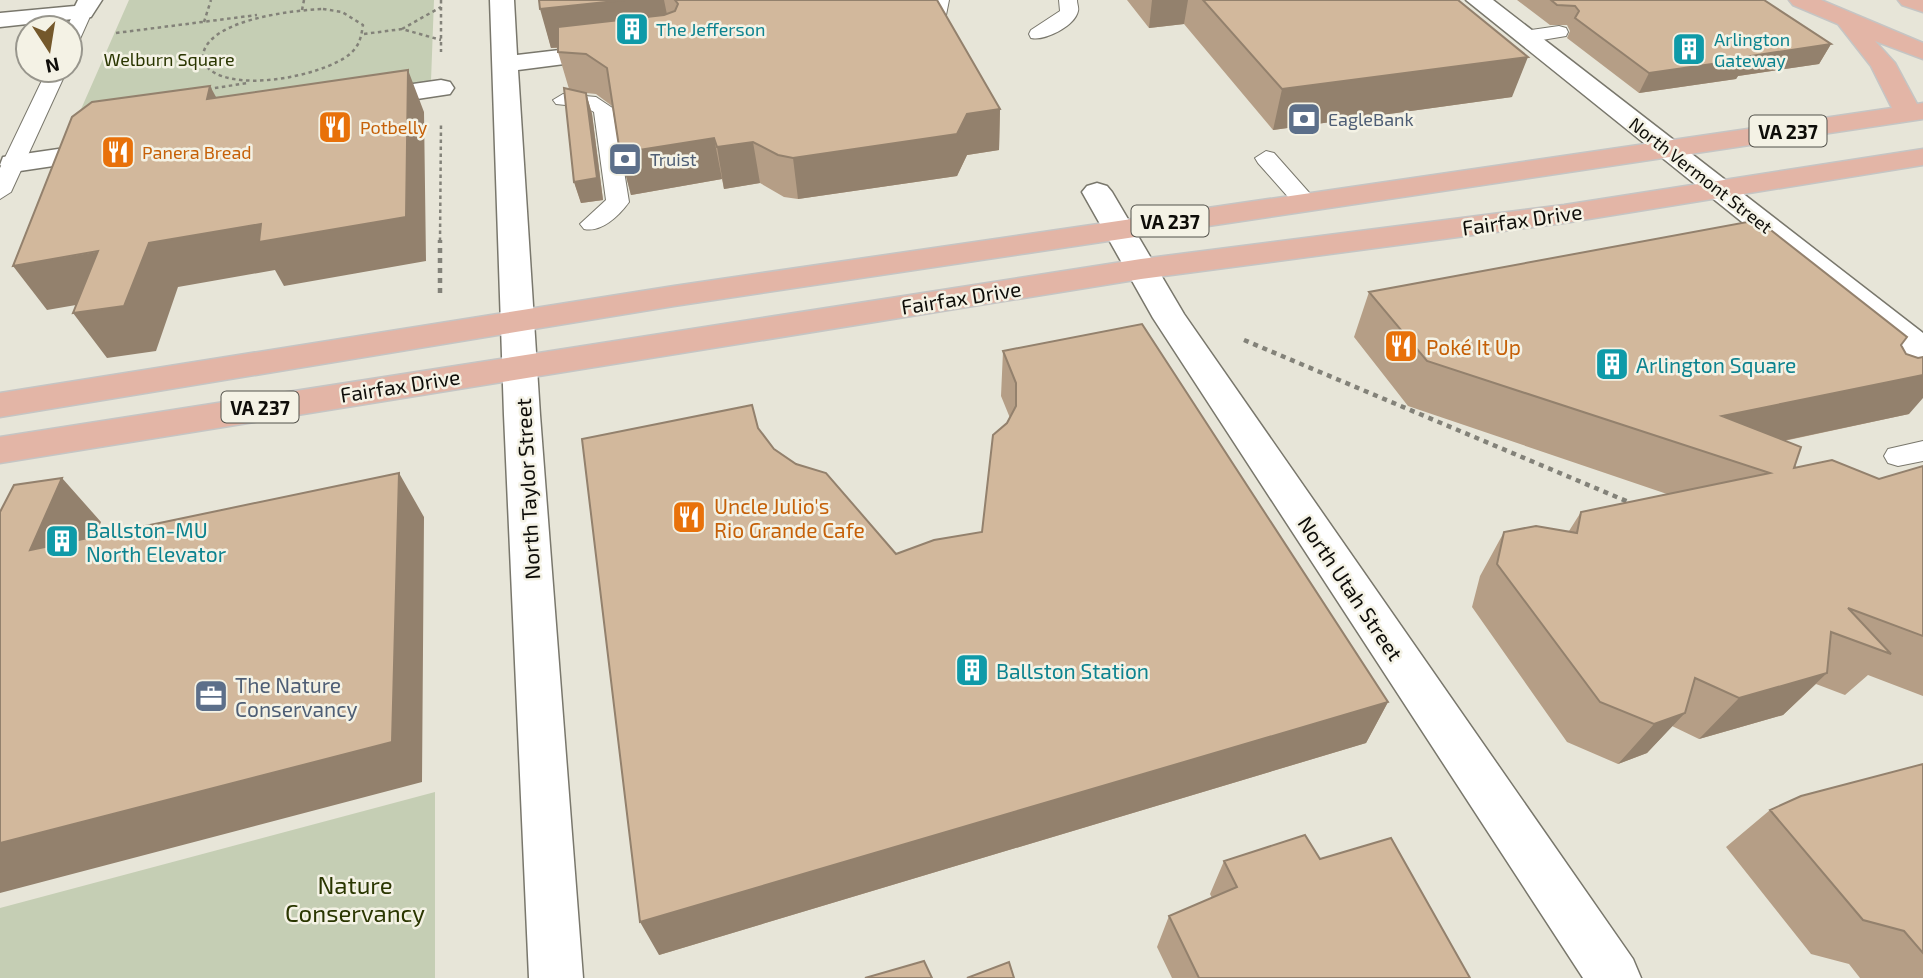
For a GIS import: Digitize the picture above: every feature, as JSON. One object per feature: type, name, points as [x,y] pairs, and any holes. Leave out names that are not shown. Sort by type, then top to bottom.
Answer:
[{"type":"main road","points":[[1801,0],[1923,52]]},
{"type":"main road","points":[[1910,0],[1923,5]]},
{"type":"main road","points":[[1840,17],[1882,63],[1915,112]]},
{"type":"main road","name":"Fairfax Drive","points":[[0,405],[1118,229],[1915,112]]},
{"type":"main road","name":"Fairfax Drive","points":[[0,450],[1141,268],[1515,221],[1923,157]]},
{"type":"street","name":"North Taylor Street","points":[[502,0],[556,978]]},
{"type":"street","name":"North Vermont Street","points":[[1478,0],[1923,349]]},
{"type":"street","points":[[0,20],[87,6]]},
{"type":"street","points":[[505,64],[629,49]]},
{"type":"street","points":[[334,103],[441,88]]},
{"type":"street","points":[[13,163],[87,153],[110,135],[135,131]]},
{"type":"street","name":"North Utah Street","points":[[1097,192],[1170,318],[1614,978]]},
{"type":"lane","points":[[1038,34],[1058,23],[1069,12],[1068,0]]},
{"type":"lane","points":[[1524,37],[1559,32]]},
{"type":"lane","points":[[0,192],[50,84]]},
{"type":"lane","points":[[563,100],[589,101],[604,109],[618,202],[592,224]]},
{"type":"lane","points":[[1266,158],[1305,202]]},
{"type":"path","points":[[204,22],[211,0]]},
{"type":"path","points":[[302,10],[304,0]]},
{"type":"path","points":[[440,294],[442,0]]},
{"type":"path","points":[[204,100],[207,89],[292,77],[334,63],[349,54],[365,34],[402,29],[442,7]]},
{"type":"path","points":[[108,34],[323,9],[348,15],[363,25],[365,34]]},
{"type":"path","points":[[269,80],[247,81],[213,75],[204,68],[201,59],[203,50],[225,31],[281,12]]},
{"type":"path","points":[[402,29],[441,40]]},
{"type":"path","points":[[1244,340],[1262,345],[1427,419],[1633,505]]},
{"type":"green space","name":"Welburn Square","points":[[129,0],[434,0],[431,81],[71,132]]},
{"type":"green space","name":"Nature Conservancy","points":[[435,792],[435,978],[0,978],[0,908]]},
{"type":"building","points":[[539,0],[625,0],[540,9]]},
{"type":"building","points":[[675,0],[937,0],[1000,109],[967,114],[957,134],[793,158],[778,155],[753,142],[717,147],[714,138],[620,153],[607,68],[586,54],[558,52],[558,27],[664,15],[675,11],[678,4]]},
{"type":"building","points":[[1203,0],[1458,0],[1528,57],[1282,89]]},
{"type":"building","name":"Arlington Gateway","points":[[1551,0],[1764,0],[1831,44],[1649,73],[1575,18],[1579,11],[1575,6],[1557,5]]},
{"type":"building","points":[[408,70],[406,217],[259,242],[261,224],[149,243],[124,306],[73,313],[98,251],[13,266],[72,117],[92,102],[210,86],[207,99]]},
{"type":"building","points":[[564,88],[586,93],[597,178],[574,182]]},
{"type":"building","points":[[1758,220],[1907,337],[1901,345],[1906,354],[1923,357],[1923,375],[1722,416],[1801,447],[1794,468],[1832,460],[1879,479],[1923,466],[1923,636],[1848,608],[1891,654],[1831,632],[1827,673],[1739,698],[1695,678],[1685,713],[1654,724],[1600,702],[1497,564],[1504,532],[1536,526],[1577,533],[1581,512],[1770,473],[1427,361],[1369,292]]},
{"type":"building","name":"Ballston Station","points":[[1142,324],[1388,702],[640,922],[582,439],[752,405],[758,428],[774,449],[796,464],[826,473],[896,554],[934,540],[982,532],[993,435],[1007,423],[1016,406],[1016,383],[1003,351]]},
{"type":"building","name":"The Nature Conservancy","points":[[399,473],[392,742],[0,843],[0,512],[14,485],[62,478],[30,550]]},
{"type":"building","points":[[1923,764],[1923,953],[1904,931],[1863,920],[1770,810],[1801,796]]},
{"type":"building","points":[[1305,835],[1320,859],[1391,838],[1470,978],[1199,978],[1169,916],[1237,887],[1224,861]]},
{"type":"building","points":[[924,961],[932,978],[865,978]]},
{"type":"building","points":[[1009,962],[1014,978],[967,978]]},
{"type":"place","name":"The Jefferson","points":[[632,29]]},
{"type":"place","name":"Arlington Gateway","points":[[1689,49]]},
{"type":"place","name":"EagleBank","points":[[1304,119]]},
{"type":"place","name":"Potbelly","points":[[335,127]]},
{"type":"place","name":"Panera Bread","points":[[118,152]]},
{"type":"place","name":"Truist","points":[[625,159]]},
{"type":"place","name":"Poké It Up","points":[[1401,346]]},
{"type":"place","name":"Arlington Square","points":[[1612,364]]},
{"type":"place","name":"Uncle Julio's Rio Grande Cafe","points":[[689,517]]},
{"type":"place","name":"Ballston-MU North Elevator","points":[[62,541]]},
{"type":"place","name":"Ballston Station","points":[[972,670]]},
{"type":"place","name":"The Nature Conservancy","points":[[211,696]]}]
